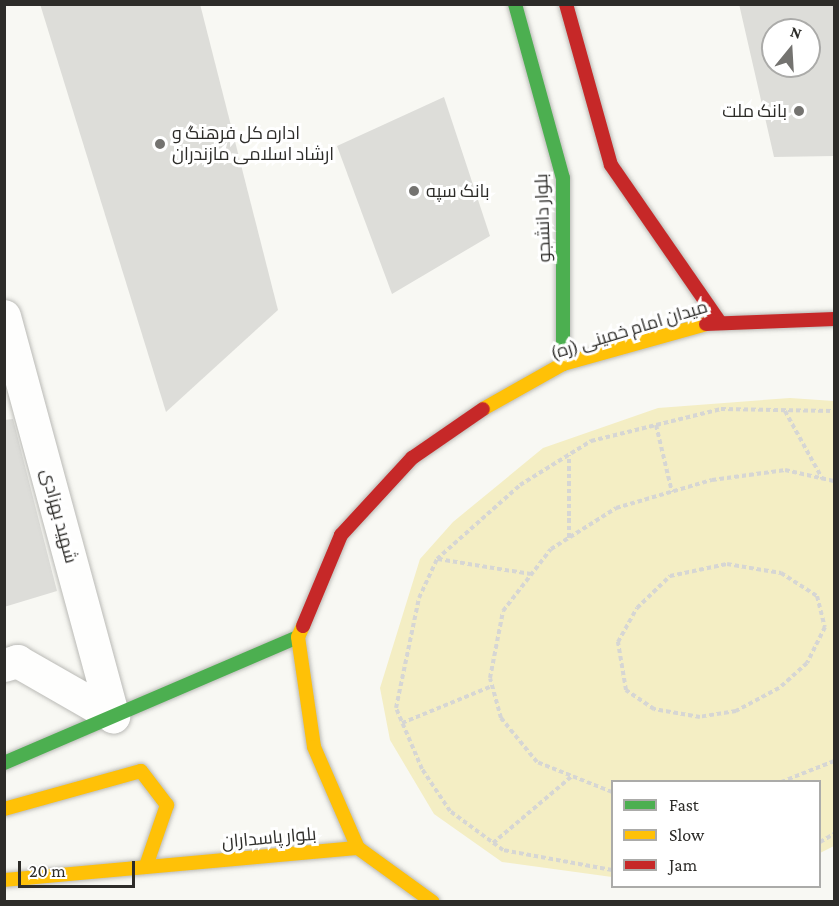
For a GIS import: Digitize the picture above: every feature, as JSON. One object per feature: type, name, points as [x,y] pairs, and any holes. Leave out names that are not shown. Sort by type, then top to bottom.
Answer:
[{"type":"main road","name":"بلوار دانشجو","points":[[515,4],[563,178],[563,364]]},
{"type":"main road","points":[[566,4],[611,165],[719,321]]},
{"type":"main road","name":"میدان امام خمینی (ره)","points":[[298,637],[341,535],[412,458],[489,405],[563,364],[719,321],[834,319]]},
{"type":"main road","points":[[4,763],[298,637],[314,747],[358,848],[429,901]]},
{"type":"main road","points":[[4,809],[141,771],[167,805],[146,866]]},
{"type":"main road","name":"بلوار پاسداران","points":[[4,880],[358,848]]},
{"type":"street","name":"شهید بهزادی","points":[[4,316],[113,716]]},
{"type":"street","points":[[4,664],[17,661],[113,716]]},
{"type":"path","points":[[611,870],[503,850],[450,811],[422,769],[396,708],[419,598],[437,559],[520,485],[591,441],[722,409],[834,411]]},
{"type":"path","points":[[785,411],[822,478]]},
{"type":"path","points":[[656,425],[672,492]]},
{"type":"path","points":[[569,455],[569,538]]},
{"type":"path","points":[[611,792],[537,762],[501,718],[492,686],[503,611],[551,549],[616,508],[672,492],[785,470],[834,481]]},
{"type":"path","points":[[437,559],[531,574]]},
{"type":"path","points":[[727,564],[782,573],[817,596],[825,627],[807,663],[779,688],[736,711],[700,717],[654,709],[626,690],[622,675],[618,642],[637,608],[670,576],[727,564]]},
{"type":"path","points":[[402,723],[492,686]]},
{"type":"path","points":[[786,780],[834,761]]},
{"type":"path","points":[[493,843],[572,776]]},
{"type":"shaded area","points":[[790,398],[834,401],[834,846],[821,852],[821,780],[611,780],[611,877],[502,862],[434,814],[390,740],[380,688],[420,559],[453,522],[543,448],[658,408]]},
{"type":"building","name":"اداره کل فرهنگ و ارشاد اسلامی مازندران","points":[[40,4],[200,4],[278,310],[166,412]]},
{"type":"building","name":"بانک ملت","points":[[739,4],[834,4],[834,156],[774,157]]},
{"type":"building","name":"بانک سپه","points":[[444,97],[490,236],[392,294],[337,146]]},
{"type":"building","points":[[13,419],[57,591],[4,607],[4,420]]},
{"type":"traffic: fast","points":[[515,4],[563,178],[563,364]]},
{"type":"traffic: fast","points":[[4,763],[298,637]]},
{"type":"traffic: slow","points":[[483,409],[563,364],[706,324]]},
{"type":"traffic: slow","points":[[303,626],[298,637],[314,747],[358,848],[433,902]]},
{"type":"traffic: slow","points":[[4,809],[141,771],[167,805],[146,866]]},
{"type":"traffic: slow","points":[[4,880],[358,848]]},
{"type":"traffic: jam","points":[[566,4],[611,165],[719,321]]},
{"type":"traffic: jam","points":[[706,324],[834,319]]},
{"type":"traffic: jam","points":[[303,626],[341,535],[412,458],[483,409]]},
{"type":"place","name":"بانک ملت","points":[[799,111]]},
{"type":"place","name":"اداره کل فرهنگ و ارشاد اسلامی مازندران","points":[[160,144]]},
{"type":"place","name":"بانک سپه","points":[[414,191]]}]
